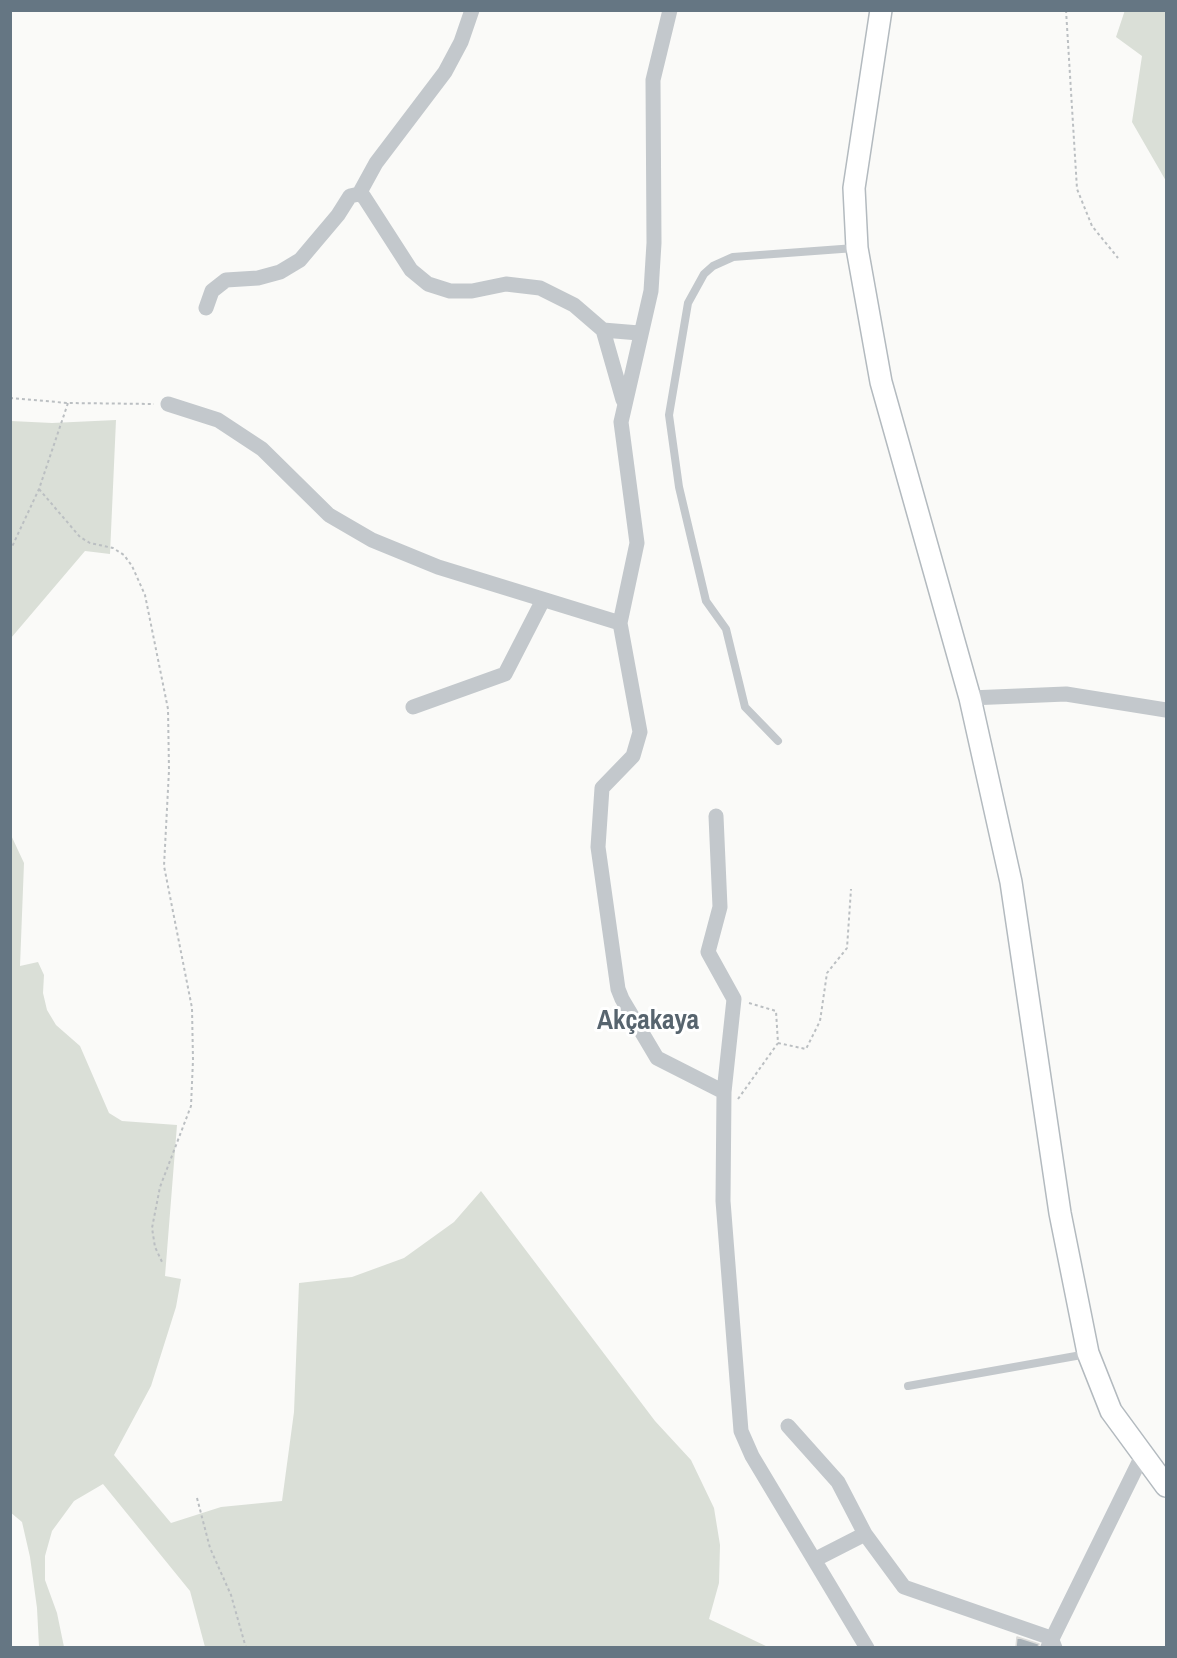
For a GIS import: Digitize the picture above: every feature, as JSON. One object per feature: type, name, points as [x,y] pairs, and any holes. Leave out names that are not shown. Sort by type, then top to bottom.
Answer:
[{"type":"street","points":[[359,194],[376,163],[445,72],[461,42],[472,10]]},
{"type":"street","points":[[670,10],[653,80],[654,243],[651,291],[623,403],[622,438],[637,528],[637,543],[620,622],[640,732],[633,756],[602,788],[598,847],[618,989],[657,1059],[724,1092]]},
{"type":"street","points":[[881,10],[854,188],[857,248],[881,382],[970,698],[1011,882],[1060,1213],[1088,1353],[1111,1411],[1142,1456],[1167,1486]]},
{"type":"street","points":[[206,308],[212,291],[226,280],[258,278],[280,272],[300,260],[350,196],[359,194],[364,197],[411,270],[428,284],[450,291],[472,291],[506,284],[540,288],[574,305],[603,330],[623,403]]},
{"type":"street","points":[[603,330],[639,333]]},
{"type":"street","points":[[168,405],[218,420],[262,449],[329,515],[372,540],[438,567],[620,622]]},
{"type":"street","points":[[413,707],[505,674],[543,600]]},
{"type":"street","points":[[970,698],[1066,694],[1167,710]]},
{"type":"street","points":[[716,816],[720,907],[708,952],[734,999],[724,1092],[723,1213],[741,1431],[752,1456],[867,1647]]},
{"type":"street","points":[[788,1426],[838,1482],[865,1534],[904,1587],[1051,1644],[1142,1456]]},
{"type":"street","points":[[816,1559],[865,1534]]},
{"type":"lane","points":[[778,741],[745,707],[726,629],[706,601],[679,487],[669,415],[688,303],[704,274],[713,266],[733,257],[857,248]]},
{"type":"lane","points":[[908,1386],[1088,1353]]},
{"type":"path","points":[[1066,10],[1077,189],[1092,226],[1118,258]]},
{"type":"path","points":[[10,398],[68,403],[168,405]]},
{"type":"path","points":[[10,551],[39,489],[68,403]]},
{"type":"path","points":[[39,489],[80,537],[90,543],[113,548],[124,555],[132,566],[145,595],[168,709],[169,771],[164,866],[192,1008],[193,1060],[191,1106],[160,1187],[152,1228],[155,1247],[164,1264]]},
{"type":"path","points":[[778,1043],[806,1049],[820,1022],[827,974],[847,948],[850,889]]},
{"type":"path","points":[[723,1121],[778,1043],[776,1011],[734,999]]},
{"type":"path","points":[[197,1498],[210,1548],[231,1595],[246,1647]]},
{"type":"shaded area","points":[[1125,10],[1166,11],[1166,181],[1132,122],[1142,56],[1116,37]]},
{"type":"shaded area","points":[[116,420],[110,554],[85,551],[11,638],[11,421],[52,423]]},
{"type":"shaded area","points":[[10,833],[24,863],[20,966],[38,962],[44,975],[43,993],[47,1010],[56,1025],[80,1046],[109,1113],[122,1121],[177,1125],[165,1276],[181,1279],[176,1307],[151,1386],[114,1455],[171,1523],[221,1507],[282,1501],[294,1412],[299,1283],[352,1277],[404,1258],[454,1222],[481,1191],[655,1421],[691,1460],[714,1508],[720,1545],[719,1583],[709,1619],[768,1647],[205,1647],[190,1591],[103,1484],[74,1501],[52,1531],[45,1556],[45,1580],[57,1613],[64,1647],[39,1647],[37,1608],[30,1557],[22,1522],[10,1512]]},
{"type":"building","points":[[1017,1637],[1039,1644],[1038,1647],[1016,1647]]},
{"type":"district","name":"Akçakaya","points":[[648,1022]]}]
